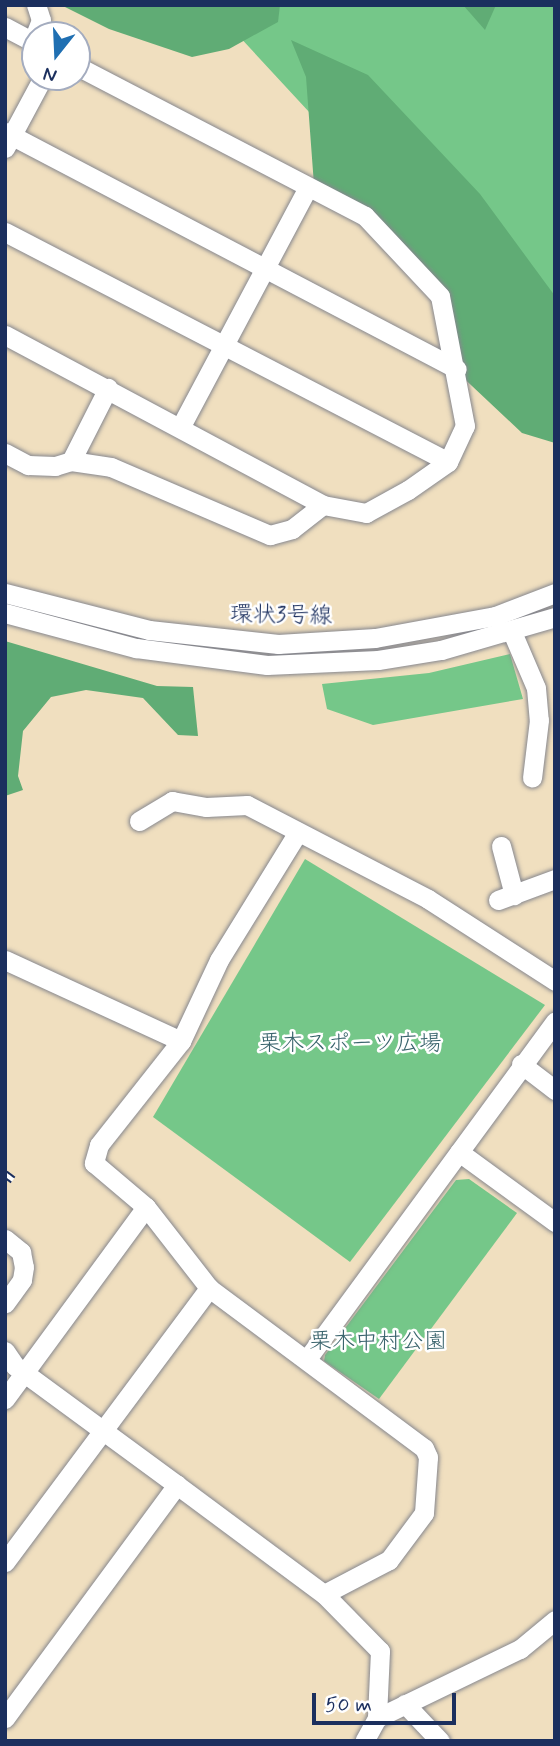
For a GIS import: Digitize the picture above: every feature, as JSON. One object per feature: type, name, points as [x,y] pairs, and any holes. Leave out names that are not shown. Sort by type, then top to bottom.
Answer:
[{"type":"street","points":[[5,335],[181,426],[323,505],[366,513],[448,462],[466,426],[457,369],[440,296],[365,216],[307,189],[91,73]]},
{"type":"street","points":[[35,91],[8,139],[457,369]]},
{"type":"street","points":[[181,426],[307,189]]},
{"type":"street","points":[[5,232],[448,462]]},
{"type":"street","points":[[71,461],[108,388]]},
{"type":"street","points":[[5,453],[28,465],[55,466],[71,461],[111,467],[270,535],[292,529],[323,505]]},
{"type":"street","name":"環状3号線","points":[[5,593],[149,630],[278,644],[375,638],[495,616],[555,593]]},
{"type":"street","name":"環状3号線","points":[[5,613],[136,648],[267,665],[378,660],[512,632],[555,617]]},
{"type":"street","points":[[512,632],[536,688],[539,720],[531,778]]},
{"type":"street","points":[[139,821],[172,801],[206,807],[247,805],[428,899],[555,981]]},
{"type":"street","points":[[298,832],[219,960],[181,1041],[99,1145],[94,1163],[146,1207],[209,1288],[424,1448],[428,1457],[424,1513]]},
{"type":"street","points":[[501,846],[506,897],[555,879]]},
{"type":"street","points":[[5,960],[181,1041]]},
{"type":"street","points":[[307,1359],[520,1064],[555,1021]]},
{"type":"street","points":[[520,1064],[555,1090]]},
{"type":"street","points":[[459,1152],[555,1222]]},
{"type":"street","points":[[5,1399],[146,1207]]},
{"type":"street","points":[[5,1239],[21,1252],[24,1267],[22,1280],[5,1303]]},
{"type":"street","points":[[5,1562],[209,1288]]},
{"type":"street","points":[[5,1352],[24,1373],[324,1594],[380,1651],[377,1718],[364,1741]]},
{"type":"street","points":[[5,1718],[177,1485]]},
{"type":"street","points":[[324,1594],[389,1560],[424,1513],[441,1500]]},
{"type":"street","points":[[377,1718],[520,1648],[555,1620]]},
{"type":"street","points":[[405,1704],[440,1741]]},
{"type":"green space","points":[[61,5],[280,5],[278,22],[229,49],[192,57],[109,29]]},
{"type":"green space","points":[[153,5],[555,5],[555,322],[310,113],[237,34]]},
{"type":"green space","points":[[463,5],[496,5],[485,30]]},
{"type":"green space","points":[[291,40],[368,75],[480,194],[555,296],[555,443],[522,433],[455,370],[444,310],[383,238],[314,185],[306,77]]},
{"type":"green space","points":[[5,641],[157,686],[193,687],[198,736],[178,735],[143,698],[86,690],[51,697],[23,731],[18,776],[23,790],[5,796]]},
{"type":"green space","points":[[510,654],[523,699],[373,725],[327,709],[322,684],[429,673]]},
{"type":"green space","name":"栗木スポーツ広場","points":[[305,859],[545,1005],[350,1262],[153,1117]]},
{"type":"green space","name":"栗木中村公園","points":[[469,1179],[517,1213],[379,1399],[324,1361],[325,1355],[456,1180]]},
{"type":"railway","points":[[5,1174],[13,1180]]}]
